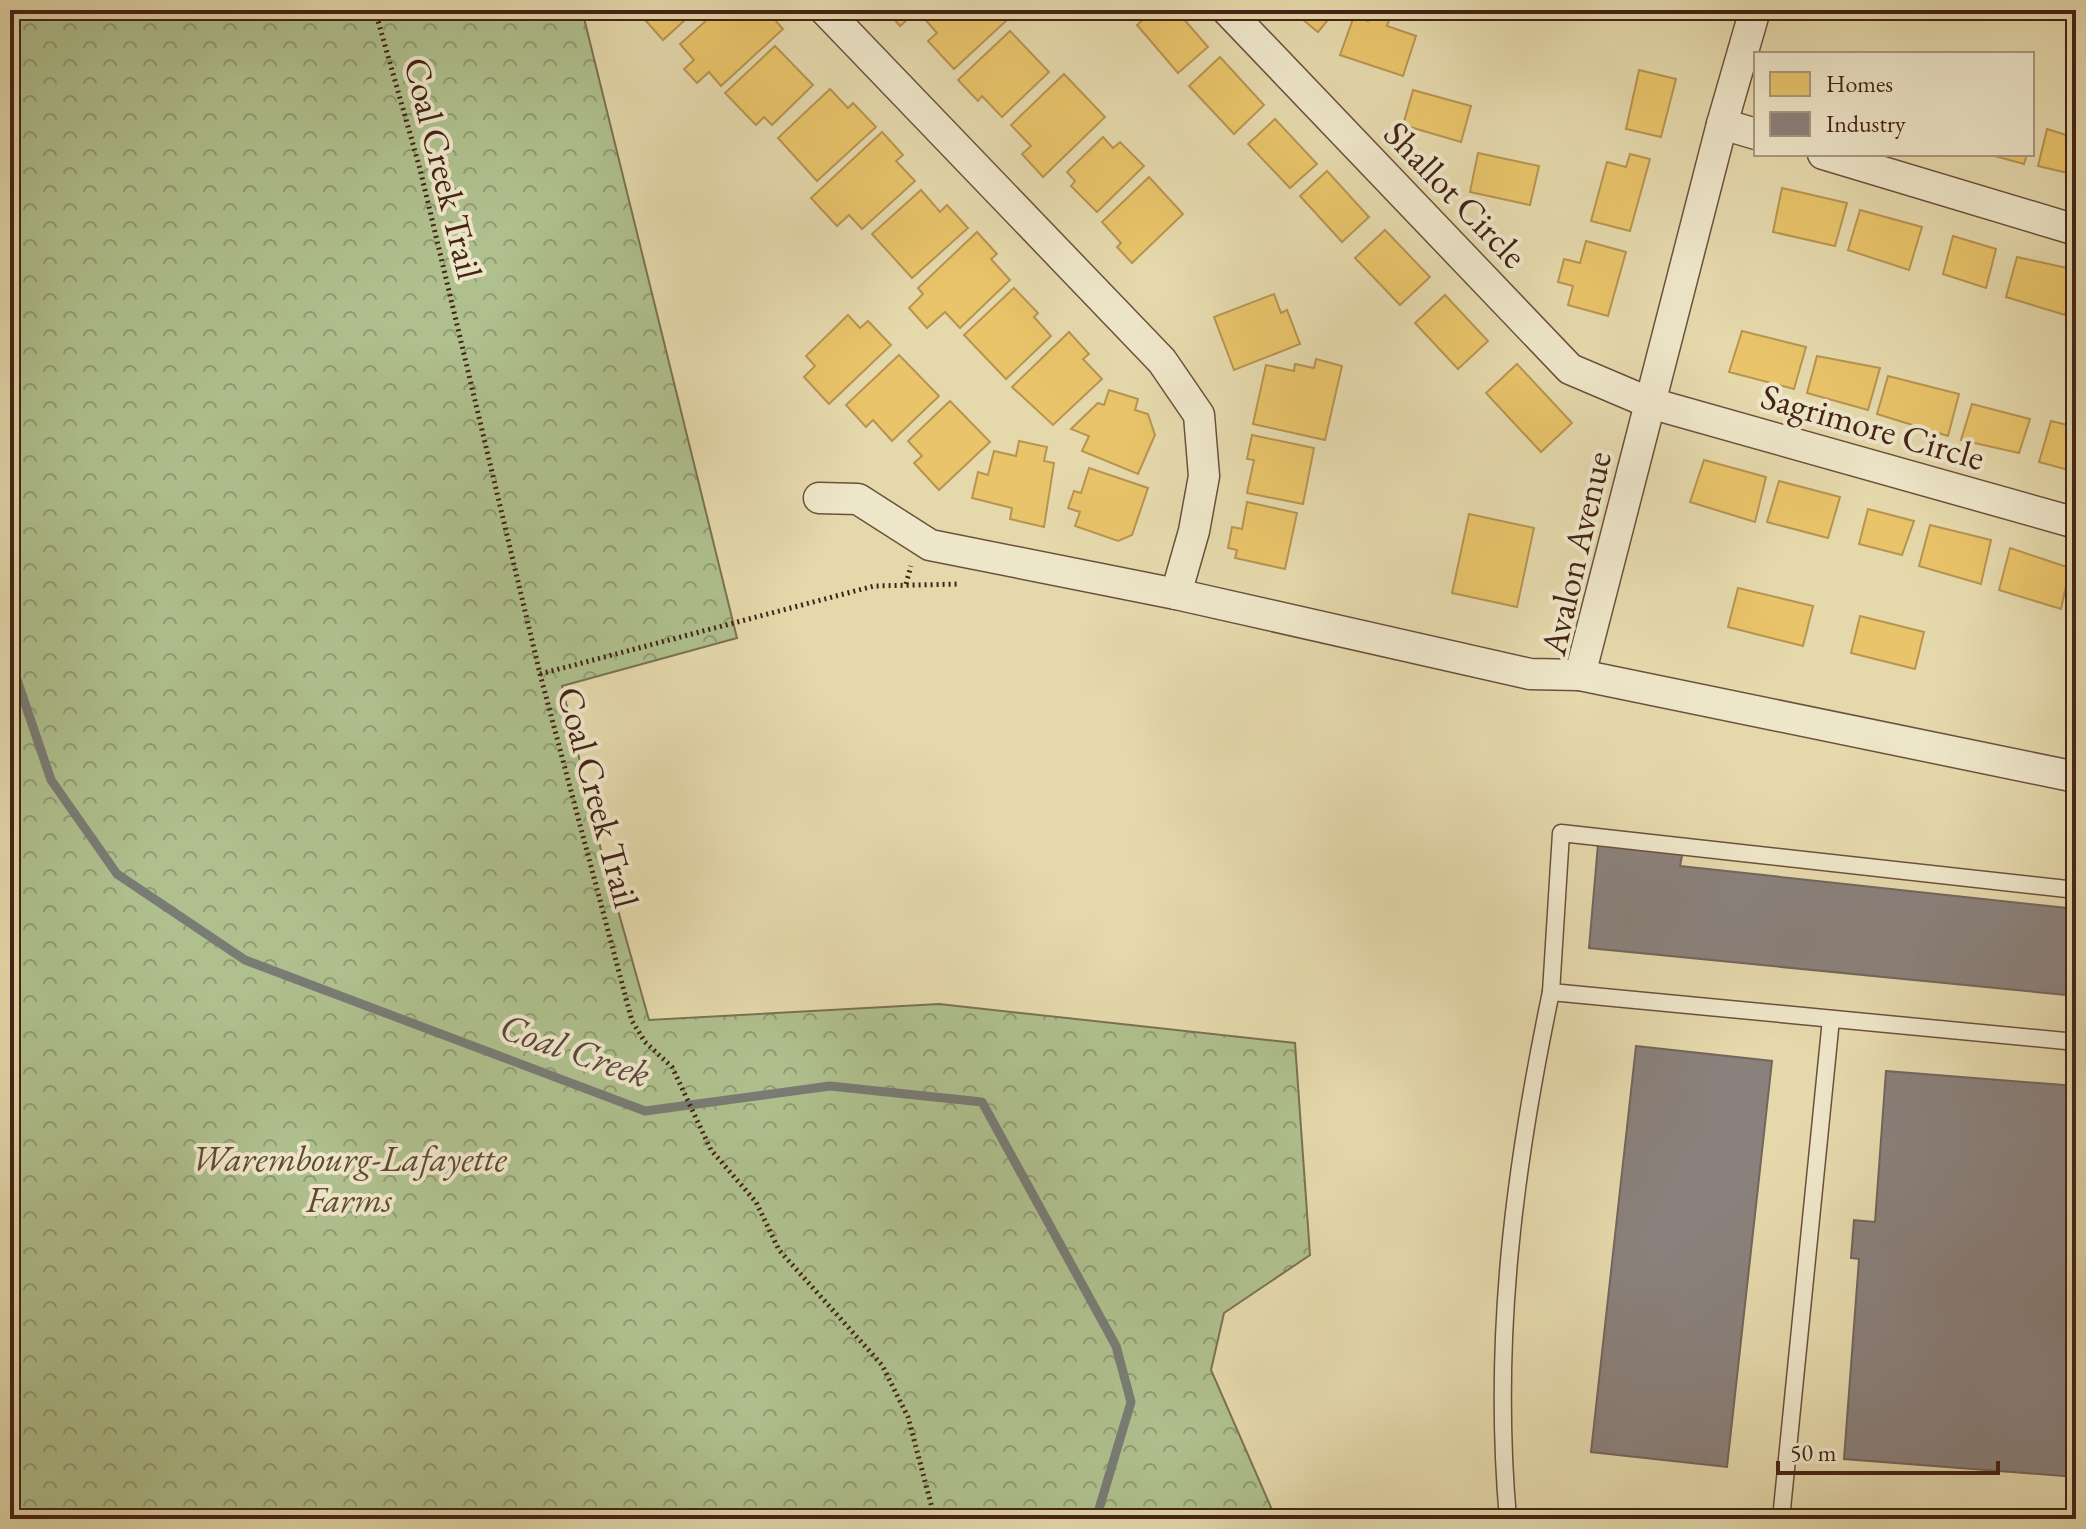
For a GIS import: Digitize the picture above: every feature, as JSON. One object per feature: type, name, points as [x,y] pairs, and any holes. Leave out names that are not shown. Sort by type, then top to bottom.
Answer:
[{"type":"street","points":[[825,10],[1162,361],[1199,415],[1204,476],[1194,531],[1176,594]]},
{"type":"street","name":"Shallot Circle","points":[[1227,10],[1570,369],[1650,403]]},
{"type":"street","name":"Avalon Avenue","points":[[1755,10],[1722,124],[1580,675],[2076,777]]},
{"type":"street","points":[[1722,124],[1754,133]]},
{"type":"street","points":[[1830,156],[2076,230]]},
{"type":"street","name":"Sagrimore Circle","points":[[1650,403],[2076,523]]},
{"type":"street","points":[[819,498],[858,499],[930,545],[1176,594],[1530,674],[1580,675]]},
{"type":"lane","points":[[1508,1519],[1503,1458],[1502,1326],[1524,1124],[1551,992],[1561,833],[2076,890]]},
{"type":"lane","points":[[1551,992],[2076,1042]]},
{"type":"lane","points":[[1781,1519],[1831,1019]]},
{"type":"path","name":"Coal Creek Trail","points":[[375,10],[424,184],[540,674],[632,1021],[645,1042],[672,1067],[711,1150],[756,1202],[779,1250],[882,1365],[908,1417],[935,1519]]},
{"type":"path","points":[[540,674],[874,586],[968,583]]},
{"type":"green space","name":"Warembourg-Lafayette Farms","points":[[10,10],[582,10],[737,638],[562,686],[601,850],[649,1020],[939,1004],[1295,1043],[1310,1255],[1224,1313],[1211,1370],[1276,1519],[10,1519]]},
{"type":"building: Homes","points":[[636,10],[696,10],[663,40]]},
{"type":"building: Homes","points":[[718,10],[766,10],[783,29],[721,86],[709,72],[697,83],[684,69],[694,60],[680,44]]},
{"type":"building: Homes","points":[[886,10],[918,10],[900,26]]},
{"type":"building: Homes","points":[[931,10],[998,10],[1007,20],[954,69],[928,41],[937,33],[923,17]]},
{"type":"building: Homes","points":[[1154,10],[1176,10],[1208,47],[1178,73],[1137,25]]},
{"type":"building: Homes","points":[[1291,10],[1336,10],[1318,32]]},
{"type":"building: Homes","points":[[1372,10],[1391,15],[1387,26],[1416,36],[1403,76],[1340,55],[1354,16],[1368,21]]},
{"type":"building: Homes","points":[[2022,10],[2065,10],[2062,20]]},
{"type":"building: Homes","points":[[1010,31],[1049,72],[1002,117],[982,96],[978,101],[958,80]]},
{"type":"building: Homes","points":[[775,46],[813,85],[772,125],[764,117],[756,125],[725,93]]},
{"type":"building: Homes","points":[[1220,57],[1264,105],[1234,134],[1189,86]]},
{"type":"building: Homes","points":[[1639,70],[1676,79],[1661,137],[1626,129]]},
{"type":"building: Homes","points":[[1064,74],[1105,117],[1043,177],[1022,154],[1031,146],[1011,125]]},
{"type":"building: Homes","points":[[830,89],[848,108],[853,103],[876,127],[817,181],[778,138]]},
{"type":"building: Homes","points":[[1413,90],[1471,106],[1461,142],[1403,125]]},
{"type":"building: Homes","points":[[1275,119],[1317,164],[1290,188],[1248,144]]},
{"type":"building: Homes","points":[[2047,129],[2076,138],[2076,175],[2038,166]]},
{"type":"building: Homes","points":[[882,132],[903,155],[896,161],[915,181],[862,229],[849,215],[837,226],[811,198]]},
{"type":"building: Homes","points":[[1103,137],[1113,148],[1120,142],[1144,166],[1097,212],[1071,186],[1075,181],[1067,172]]},
{"type":"building: Homes","points":[[1478,153],[1539,166],[1530,205],[1470,192]]},
{"type":"building: Homes","points":[[1630,154],[1650,159],[1630,231],[1591,221],[1607,162],[1626,167]]},
{"type":"building: Homes","points":[[1994,156],[2026,156],[2024,164]]},
{"type":"building: Homes","points":[[1327,171],[1369,217],[1342,242],[1300,196]]},
{"type":"building: Homes","points":[[1149,177],[1183,214],[1132,263],[1117,247],[1121,243],[1102,222]]},
{"type":"building: Homes","points":[[1782,188],[1847,203],[1835,246],[1773,232]]},
{"type":"building: Homes","points":[[921,190],[940,212],[947,205],[968,228],[912,278],[872,234]]},
{"type":"building: Homes","points":[[1860,210],[1922,227],[1909,270],[1848,250]]},
{"type":"building: Homes","points":[[1385,230],[1430,277],[1400,305],[1355,258]]},
{"type":"building: Homes","points":[[977,232],[997,254],[991,259],[1010,280],[960,328],[945,312],[927,328],[909,308],[923,294],[918,288]]},
{"type":"building: Homes","points":[[1953,236],[1996,249],[1986,288],[1943,274]]},
{"type":"building: Homes","points":[[1586,241],[1626,252],[1608,316],[1568,305],[1573,286],[1558,282],[1564,259],[1580,263]]},
{"type":"building: Homes","points":[[2017,257],[2076,270],[2065,315],[2006,297]]},
{"type":"building: Homes","points":[[1014,288],[1038,313],[1034,317],[1051,336],[1006,379],[964,335]]},
{"type":"building: Homes","points":[[1274,294],[1281,313],[1287,310],[1300,344],[1234,370],[1214,317]]},
{"type":"building: Homes","points":[[1445,295],[1488,341],[1458,369],[1415,323]]},
{"type":"building: Homes","points":[[848,315],[860,328],[868,321],[891,345],[829,404],[804,377],[815,366],[806,356]]},
{"type":"building: Homes","points":[[1742,331],[1806,347],[1794,389],[1729,372]]},
{"type":"building: Homes","points":[[1069,332],[1089,354],[1083,359],[1102,379],[1053,425],[1012,387]]},
{"type":"building: Homes","points":[[899,355],[939,396],[892,441],[873,420],[866,427],[846,405]]},
{"type":"building: Homes","points":[[1817,356],[1880,368],[1868,410],[1807,393]]},
{"type":"building: Homes","points":[[1316,359],[1342,366],[1325,440],[1253,424],[1266,365],[1294,371],[1295,364],[1314,368]]},
{"type":"building: Homes","points":[[1517,364],[1572,423],[1541,452],[1486,393]]},
{"type":"building: Homes","points":[[1888,376],[1959,394],[1948,436],[1877,414]]},
{"type":"building: Homes","points":[[1109,390],[1138,399],[1135,410],[1148,414],[1155,435],[1138,474],[1082,451],[1089,436],[1071,429],[1098,403],[1104,405]]},
{"type":"building: Homes","points":[[950,401],[990,442],[939,490],[914,463],[922,456],[908,441]]},
{"type":"building: Homes","points":[[1972,404],[2030,419],[2019,453],[1961,440]]},
{"type":"building: Homes","points":[[2051,421],[2076,427],[2076,472],[2039,462]]},
{"type":"building: Homes","points":[[1252,435],[1314,448],[1303,504],[1247,493],[1254,460],[1247,459]]},
{"type":"building: Homes","points":[[1019,441],[1047,447],[1044,461],[1054,463],[1044,527],[1010,519],[1012,508],[972,498],[978,472],[988,475],[994,451],[1016,456]]},
{"type":"building: Homes","points":[[1704,460],[1766,477],[1755,522],[1690,502]]},
{"type":"building: Homes","points":[[1089,468],[1148,488],[1132,535],[1118,541],[1075,526],[1080,512],[1068,508],[1074,491],[1081,493]]},
{"type":"building: Homes","points":[[1779,481],[1840,497],[1828,538],[1767,522]]},
{"type":"building: Homes","points":[[1247,502],[1297,513],[1285,569],[1235,558],[1237,550],[1228,548],[1232,527],[1242,529]]},
{"type":"building: Homes","points":[[1868,509],[1914,521],[1902,555],[1859,544]]},
{"type":"building: Homes","points":[[1469,514],[1534,528],[1517,607],[1452,593]]},
{"type":"building: Homes","points":[[1930,525],[1991,540],[1981,584],[1919,566]]},
{"type":"building: Homes","points":[[2010,548],[2070,568],[2061,609],[1999,590]]},
{"type":"building: Homes","points":[[1738,588],[1813,606],[1803,646],[1728,627]]},
{"type":"building: Homes","points":[[1860,616],[1924,632],[1915,669],[1851,653]]},
{"type":"building: Industry","points":[[1598,844],[1683,851],[1680,866],[2076,909],[2076,996],[1589,948]]},
{"type":"building: Industry","points":[[1636,1046],[1772,1061],[1727,1467],[1591,1452]]},
{"type":"building: Industry","points":[[1886,1071],[2076,1086],[2076,1477],[1844,1459],[1859,1259],[1851,1258],[1854,1220],[1875,1222]]},
{"type":"waterway","name":"Coal Creek","points":[[10,659],[51,780],[117,874],[245,960],[645,1111],[830,1086],[982,1102],[1116,1346],[1131,1402],[1096,1519]]}]
